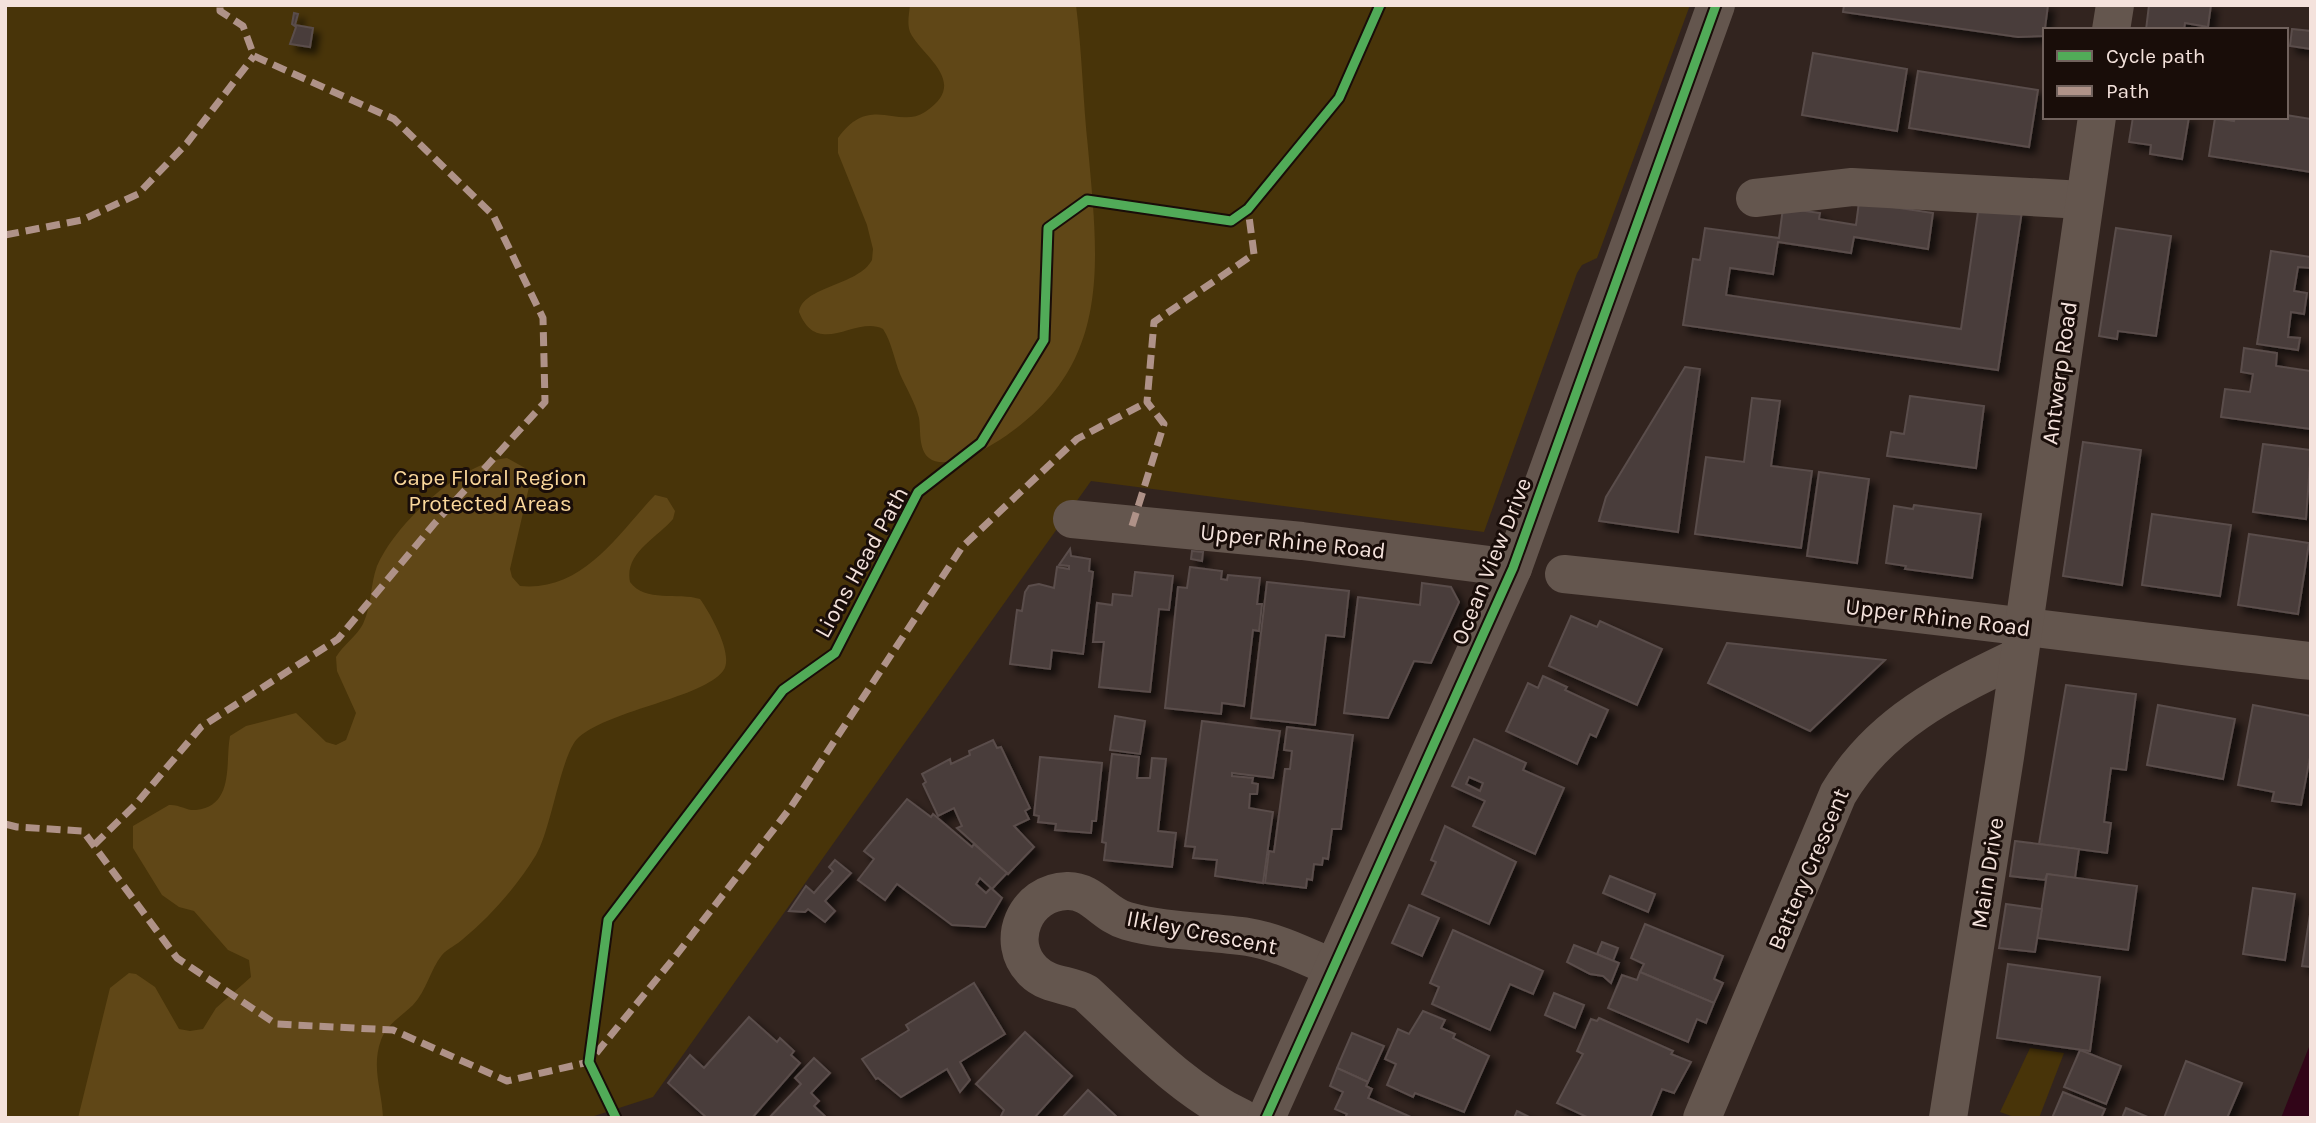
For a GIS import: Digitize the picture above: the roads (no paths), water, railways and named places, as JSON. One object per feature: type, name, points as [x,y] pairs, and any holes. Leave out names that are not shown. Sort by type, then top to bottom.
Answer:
[{"type":"street","name":"Ocean View Drive","points":[[1266,1118],[1513,568],[1716,5]]},
{"type":"street","points":[[2111,28],[2115,5]]},
{"type":"street","name":"Antwerp Road","points":[[2021,643],[2097,119]]},
{"type":"street","points":[[1755,198],[1852,187],[2083,200]]},
{"type":"street","name":"Upper Rhine Road","points":[[1072,519],[1302,541],[1513,568]]},
{"type":"street","name":"Upper Rhine Road","points":[[1564,574],[1786,597],[2021,643],[2311,660]]},
{"type":"street","name":"Battery Crescent","points":[[1702,1118],[1838,794],[1854,766],[1881,738],[1931,700],[2021,643]]},
{"type":"street","name":"Main Drive","points":[[1948,1118],[2021,643]]},
{"type":"street","name":"Ilkley Crescent","points":[[1241,1118],[1210,1102],[1187,1084],[1086,993],[1049,982],[1035,973],[1024,961],[1019,945],[1020,928],[1026,913],[1037,901],[1052,893],[1076,892],[1084,894],[1125,921],[1269,941],[1333,968]]},
{"type":"park label","name":"Cape Floral Region Protected Areas","points":[[490,490]]}]
